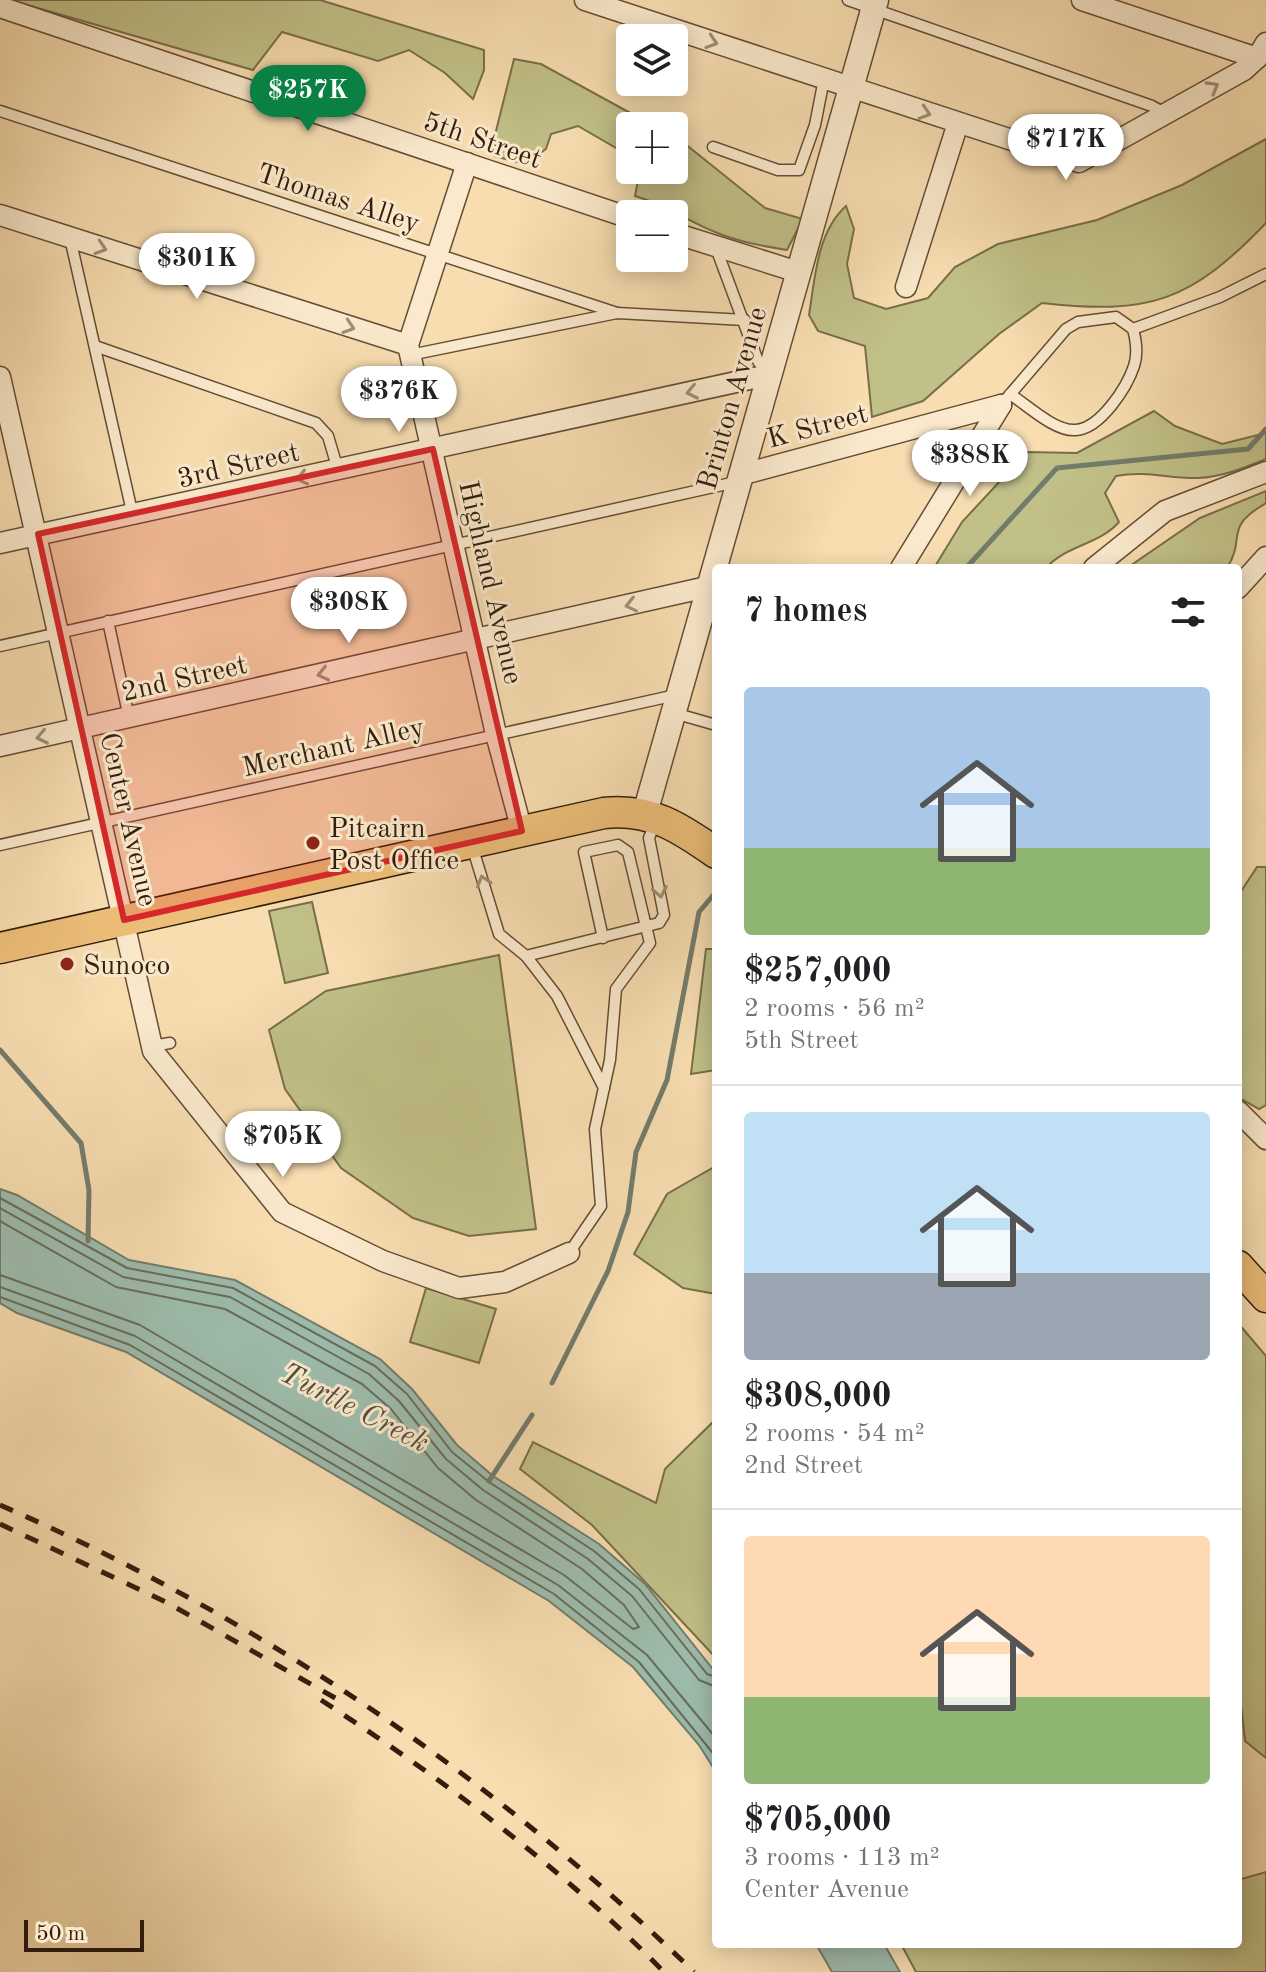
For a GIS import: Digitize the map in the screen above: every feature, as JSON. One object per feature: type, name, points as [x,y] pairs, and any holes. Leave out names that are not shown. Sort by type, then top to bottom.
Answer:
[{"type":"main road","points":[[0,948],[604,813],[651,815],[712,851]]},
{"type":"main road","points":[[1242,1270],[1266,1297]]},
{"type":"street","points":[[585,0],[1079,162],[1166,114],[1261,51]]},
{"type":"street","points":[[1082,0],[1261,51]]},
{"type":"street","name":"Brinton Avenue","points":[[714,564],[875,4]]},
{"type":"street","name":"5th Street","points":[[0,7],[616,213]]},
{"type":"street","points":[[906,287],[958,123]]},
{"type":"street","points":[[0,215],[409,350],[467,163]]},
{"type":"street","points":[[688,238],[798,272]]},
{"type":"street","name":"Highland Avenue","points":[[409,350],[477,639],[496,734],[522,831]]},
{"type":"street","name":"3rd Street","points":[[0,543],[768,375]]},
{"type":"street","name":"Center Avenue","points":[[0,381],[38,534],[124,920],[161,1044],[221,1140],[282,1212],[383,1261],[459,1288],[505,1282],[569,1253]]},
{"type":"street","points":[[903,564],[1005,400]]},
{"type":"street","name":"K Street","points":[[739,478],[1005,400]]},
{"type":"street","points":[[1099,564],[1165,511],[1266,472]]},
{"type":"street","points":[[1242,584],[1266,557]]},
{"type":"street","name":"Brinton Avenue","points":[[651,815],[674,704],[712,570]]},
{"type":"street","name":"2nd Street","points":[[0,746],[707,587]]},
{"type":"street","points":[[1242,1115],[1266,1139]]},
{"type":"lane","points":[[848,0],[875,4],[1152,106],[1166,114]]},
{"type":"lane","points":[[713,147],[778,170],[799,170],[815,125],[824,79]]},
{"type":"lane","name":"Thomas Alley","points":[[0,111],[617,313]]},
{"type":"lane","points":[[70,238],[133,516]]},
{"type":"lane","points":[[716,248],[758,361],[768,375]]},
{"type":"lane","points":[[1133,329],[1220,297],[1266,274]]},
{"type":"lane","points":[[409,350],[617,313],[745,320]]},
{"type":"lane","points":[[1116,317],[1133,329],[1135,364],[1125,387],[1085,427],[1074,430],[1059,426],[1005,400],[1066,329],[1078,322],[1116,317]]},
{"type":"lane","points":[[95,346],[316,423],[328,436],[338,470]]},
{"type":"lane","points":[[0,646],[739,478]]},
{"type":"lane","points":[[108,621],[129,718]]},
{"type":"lane","points":[[674,704],[712,723]]},
{"type":"lane","name":"Merchant Alley","points":[[0,845],[496,734],[674,704]]},
{"type":"lane","points":[[526,956],[659,923],[664,915],[649,838],[651,815]]},
{"type":"lane","points":[[471,842],[499,934],[526,956],[557,996],[604,1088]]},
{"type":"lane","points":[[569,1253],[601,1206],[595,1129],[604,1088],[616,989],[650,943],[624,847],[618,845],[584,852],[603,938]]},
{"type":"highlighted area","points":[[433,449],[522,831],[124,920],[38,534]]},
{"type":"shaded area","points":[[10,0],[320,0],[484,50],[484,70],[473,99],[445,73],[409,50],[378,61],[282,32],[253,70]]},
{"type":"shaded area","points":[[514,59],[541,64],[628,112],[616,112],[616,148],[578,126],[551,134],[546,149],[525,164],[494,156],[496,131]]},
{"type":"shaded area","points":[[1266,139],[1266,223],[1214,271],[1166,297],[1140,304],[1112,307],[1042,303],[999,334],[923,401],[872,417],[865,346],[818,331],[809,315],[823,242],[836,217],[846,206],[854,229],[847,264],[854,298],[886,309],[928,298],[955,267],[998,244],[1097,220],[1182,185]]},
{"type":"shaded area","points":[[688,146],[765,208],[803,219],[787,250],[724,235],[688,219],[688,200],[646,200],[635,196],[637,184],[688,184]]},
{"type":"shaded area","points":[[1154,411],[1175,426],[1222,444],[1266,433],[1266,459],[1233,472],[1187,478],[1138,474],[1116,476],[1105,493],[1119,522],[1102,536],[1063,554],[1050,564],[936,564],[962,522],[1027,452],[1077,453]]},
{"type":"shaded area","points":[[1266,491],[1266,503],[1244,520],[1240,527],[1229,564],[1133,564],[1200,518]]},
{"type":"shaded area","points":[[1257,867],[1266,867],[1266,1105],[1259,1109],[1242,1099],[1242,890]]},
{"type":"shaded area","points":[[312,902],[328,973],[285,983],[269,911]]},
{"type":"shaded area","points":[[706,949],[712,949],[712,1071],[691,1074]]},
{"type":"shaded area","points":[[499,955],[536,1229],[469,1236],[413,1218],[341,1168],[285,1089],[269,1030],[326,991]]},
{"type":"shaded area","points":[[712,1168],[712,1293],[683,1288],[634,1254],[667,1194]]},
{"type":"shaded area","points":[[426,1288],[496,1309],[479,1363],[410,1342]]},
{"type":"shaded area","points":[[1242,1328],[1266,1356],[1266,1758],[1245,1741],[1242,1713]]},
{"type":"shaded area","points":[[712,1423],[712,1654],[592,1525],[520,1469],[533,1442],[656,1503],[665,1469]]},
{"type":"shaded area","points":[[1266,1872],[1266,1972],[916,1972],[903,1948],[1242,1948],[1242,1879]]},
{"type":"water","name":"Turtle Creek","points":[[0,1189],[17,1195],[129,1260],[235,1280],[380,1359],[412,1389],[457,1445],[493,1476],[599,1544],[645,1584],[712,1668],[712,1766],[699,1745],[633,1667],[549,1601],[126,1352],[17,1313],[0,1303]]},
{"type":"water","points":[[818,1948],[886,1948],[900,1972],[832,1972]]},
{"type":"waterway","points":[[970,564],[1057,468],[1248,449],[1266,429]]},
{"type":"waterway","points":[[552,1383],[608,1271],[628,1212],[636,1152],[667,1080],[699,912],[712,897]]},
{"type":"waterway","points":[[0,1050],[81,1143],[89,1190],[88,1241]]},
{"type":"waterway","points":[[489,1481],[532,1415]]},
{"type":"railway","points":[[0,1505],[96,1549],[189,1598],[280,1650],[368,1707],[453,1767],[536,1832],[617,1900],[694,1972]]},
{"type":"railway","points":[[0,1524],[166,1602],[337,1699]]},
{"type":"railway","points":[[321,1700],[412,1761],[543,1861],[664,1972]]},
{"type":"place","name":"Pitcairn Post Office","points":[[313,843]]},
{"type":"place","name":"Sunoco","points":[[67,964]]}]
